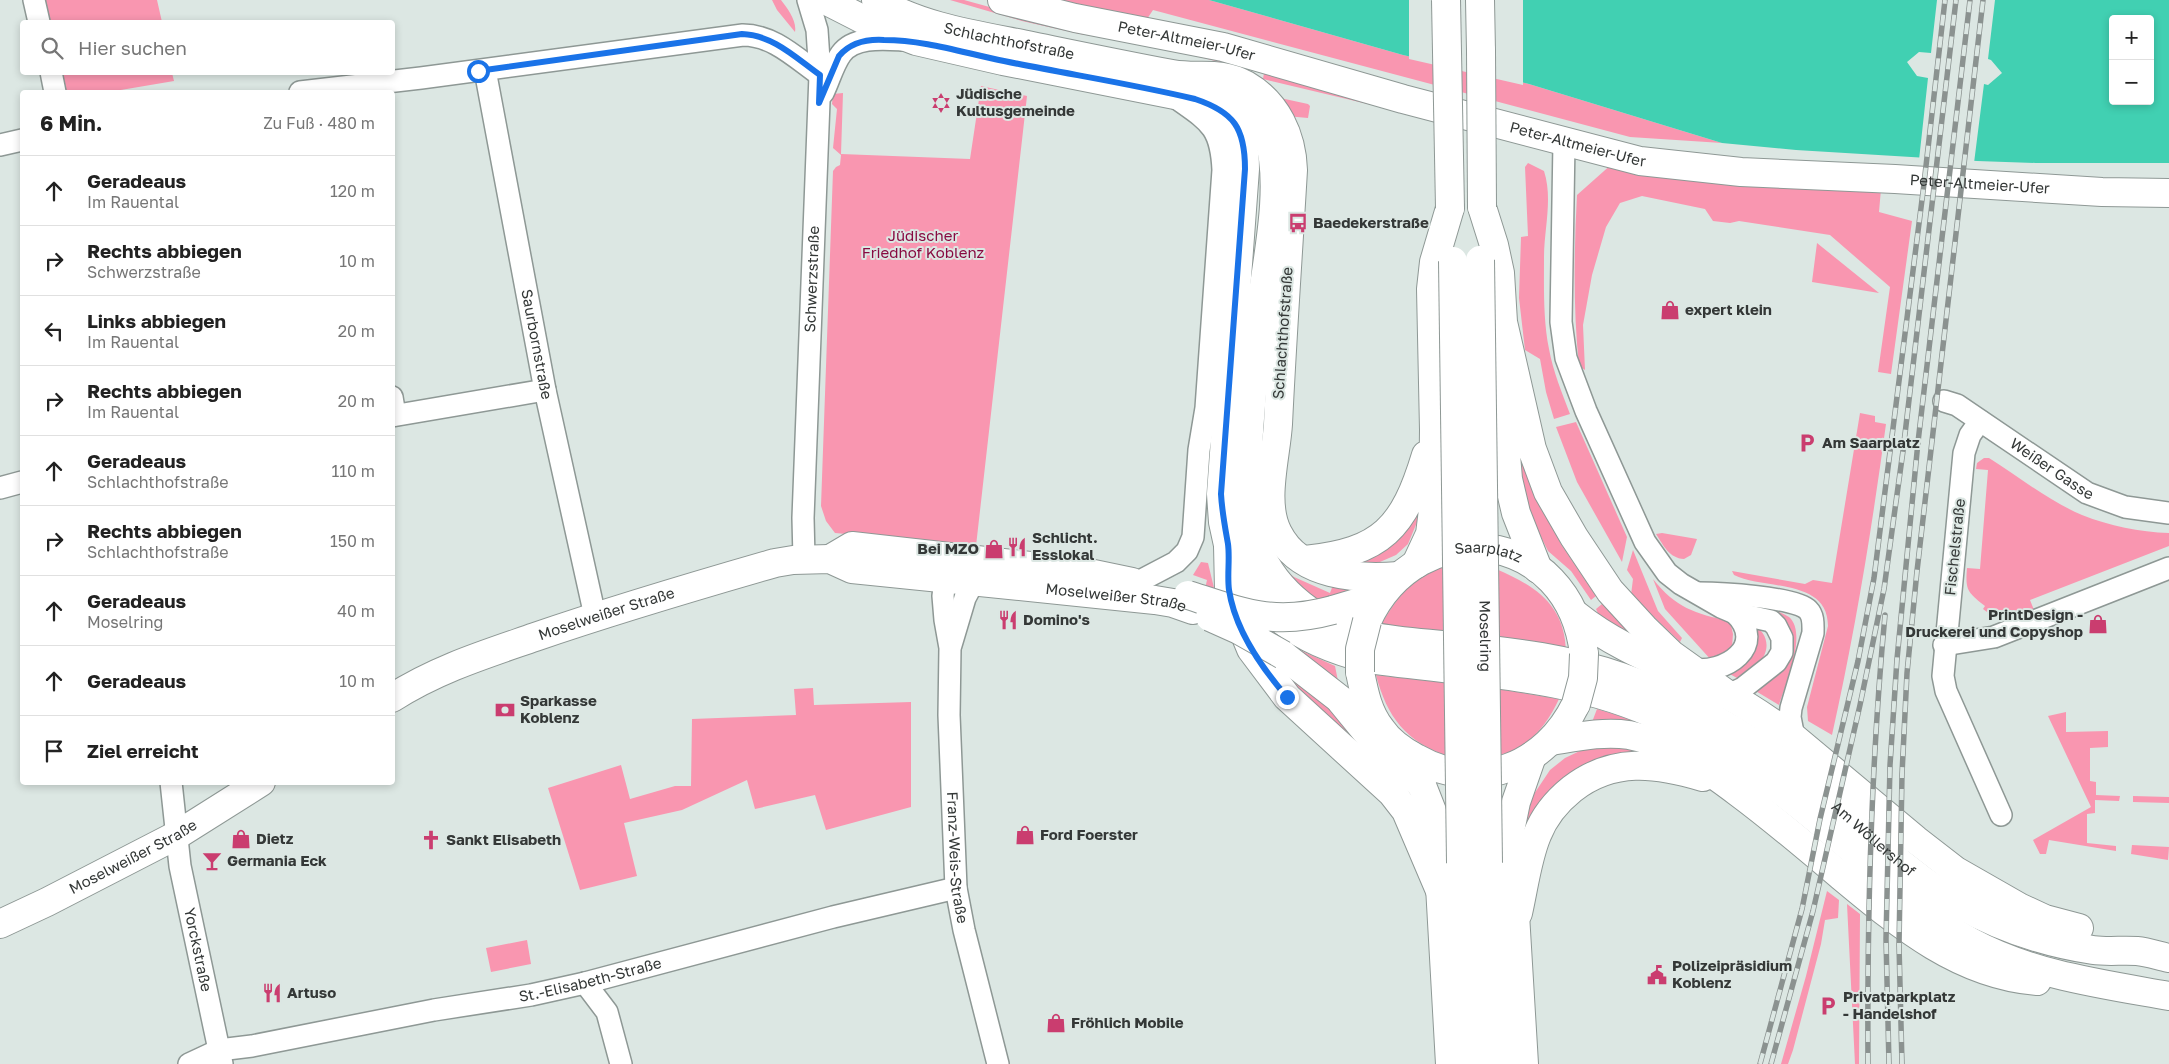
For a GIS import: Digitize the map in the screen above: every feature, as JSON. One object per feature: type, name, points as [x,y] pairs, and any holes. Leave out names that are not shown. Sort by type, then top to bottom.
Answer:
[{"type":"main road","name":"Schlachthofstraße","points":[[825,0],[872,24],[916,41],[1003,61],[1172,83],[1213,83],[1238,95],[1248,103],[1263,126],[1272,155],[1274,190],[1259,322],[1246,472],[1247,512],[1253,538],[1266,567],[1278,584],[1318,616],[1352,631],[1385,638],[1590,662]]},
{"type":"main road","name":"Schlachthofstraße","points":[[876,0],[911,17],[1172,83],[1231,118],[1242,137],[1245,152],[1239,261],[1221,494],[1223,522],[1228,545],[1242,575],[1256,596],[1274,614],[1295,629],[1326,646],[1368,659],[1523,677],[1589,691],[1631,704]]},
{"type":"main road","name":"Peter-Altmeier-Ufer","points":[[1002,0],[1075,18],[1223,47],[1403,99],[1640,161],[1741,172],[1895,179],[2102,192],[2169,193]]},
{"type":"main road","name":"Moselring","points":[[1446,0],[1450,208],[1453,261],[1461,863],[1473,1064]]},
{"type":"main road","points":[[1480,0],[1482,207],[1498,260],[1503,322],[1508,478],[1516,513],[1538,569]]},
{"type":"main road","name":"Schlachthofstraße","points":[[1172,83],[1220,76],[1234,79],[1247,86],[1266,101],[1284,126],[1291,145],[1293,170],[1270,512],[1275,528],[1284,542],[1305,560],[1326,570],[1346,576],[1362,578],[1408,570]]},
{"type":"main road","name":"Moselring","points":[[1482,207],[1480,260],[1488,863],[1500,1064]]},
{"type":"main road","points":[[1408,570],[1426,544],[1432,525],[1434,430],[1431,282],[1434,262],[1450,208]]},
{"type":"main road","points":[[1503,322],[1532,449],[1556,508],[1590,564],[1620,603],[1672,655],[1728,695],[1794,738],[1937,857],[2048,929],[2104,937],[2138,952],[2169,958]]},
{"type":"main road","points":[[1305,560],[1350,553],[1364,548],[1387,532],[1404,511],[1413,495],[1434,430]]},
{"type":"main road","points":[[1228,545],[1228,578],[1232,603],[1251,649],[1273,661],[1274,682],[1303,714],[1392,793],[1406,811],[1441,893]]},
{"type":"main road","name":"Moselweißer Straße","points":[[395,696],[410,686],[453,665],[595,616],[775,563],[817,559],[852,546],[970,570],[1276,618],[1302,616],[1333,610],[1380,596]]},
{"type":"main road","name":"Saarplatz","points":[[1480,547],[1508,553],[1538,569],[1559,587],[1576,616],[1590,662],[1583,678],[1576,704],[1562,729],[1542,749],[1505,768],[1477,774],[1453,772],[1438,768],[1410,755],[1387,736],[1374,718],[1364,692],[1360,672],[1360,649],[1367,621],[1380,596],[1408,570],[1451,549],[1480,547]]},
{"type":"main road","name":"Moselweißer Straße","points":[[817,559],[852,569],[944,579],[970,570],[1084,572],[1136,583],[1190,603],[1239,630],[1273,661],[1360,714],[1374,718]]},
{"type":"main road","points":[[1576,616],[1610,640],[1630,651],[1728,695]]},
{"type":"main road","name":"Am Wöllershof","points":[[1590,662],[1715,718],[1742,734],[1785,764],[1912,874],[1941,894],[1987,918],[2048,929]]},
{"type":"main road","points":[[1341,701],[1382,751],[1422,785]]},
{"type":"main road","name":"Am Wöllershof","points":[[1631,704],[1696,735],[1755,772],[1788,796],[1908,900],[1962,936],[1996,954],[2037,968],[2084,981],[2169,996]]},
{"type":"main road","points":[[1524,1064],[1510,831],[1516,802],[1542,749],[1603,734],[1643,738],[1683,755],[1728,785],[1876,905],[1925,941],[1951,957],[1983,971],[2007,978],[2045,982],[2084,981]]},
{"type":"main road","points":[[1410,755],[1432,811],[1437,833],[1450,1064]]},
{"type":"main road","points":[[1516,924],[1537,835],[1543,822],[1557,803],[1580,783],[1604,770],[1643,766],[1688,773],[1728,785]]},
{"type":"main road","name":"Moselweißer Straße","points":[[0,924],[177,835],[256,785]]},
{"type":"main road","points":[[1926,913],[1953,922],[1998,944],[2037,957],[2046,956],[2049,953],[2048,929]]},
{"type":"street","points":[[34,0],[39,20]]},
{"type":"street","name":"Schwerzstraße","points":[[808,0],[817,30],[820,75],[803,518],[817,559]]},
{"type":"street","points":[[335,90],[742,34],[755,35],[779,45],[820,75]]},
{"type":"street","points":[[819,103],[839,56],[844,50],[852,45],[871,40],[916,41]]},
{"type":"street","name":"Saurbornstraße","points":[[485,70],[545,390],[595,616]]},
{"type":"street","points":[[52,75],[55,90]]},
{"type":"street","points":[[1136,583],[1176,562],[1187,551],[1193,537],[1199,450],[1206,408],[1223,170],[1221,145],[1212,127],[1172,83]]},
{"type":"street","points":[[0,145],[20,140]]},
{"type":"street","points":[[1564,142],[1560,302],[1566,358],[1586,411],[1645,542],[1667,573],[1695,592],[1735,614],[1741,619],[1746,633],[1745,647],[1731,662],[1714,670],[1691,669]]},
{"type":"street","points":[[395,409],[545,390]]},
{"type":"street","name":"Weißer Gasse","points":[[1944,401],[1957,406],[2087,493],[2125,506],[2169,513]]},
{"type":"street","name":"Fischelstraße","points":[[1980,421],[1970,435],[1964,453],[1944,645],[1943,676],[1946,692],[2001,815]]},
{"type":"street","points":[[1944,645],[1994,638],[2169,568]]},
{"type":"street","name":"Franz-Weis-Straße","points":[[950,648],[965,598],[970,570]]},
{"type":"street","name":"Franz-Weis-Straße","points":[[944,579],[943,607],[950,648],[949,714],[956,888],[964,930],[998,1064]]},
{"type":"street","points":[[1695,592],[1731,594],[1788,602],[1801,605],[1809,611],[1813,620],[1813,632],[1791,708],[1790,717],[1794,738]]},
{"type":"street","points":[[1728,695],[1743,688],[1769,669],[1781,657],[1783,645],[1780,632],[1771,621],[1735,614]]},
{"type":"street","name":"Yorckstraße","points":[[170,785],[180,866],[220,1057]]},
{"type":"street","name":"St.-Elisabeth-Straße","points":[[189,1064],[434,1010],[531,995],[585,983],[833,917],[956,888]]},
{"type":"street","points":[[585,983],[607,1012],[621,1064]]},
{"type":"green space","points":[[40,0],[157,0],[162,20],[45,20]]},
{"type":"green space","points":[[772,0],[781,0],[793,19],[795,32],[777,10]]},
{"type":"green space","points":[[950,0],[964,0],[1015,14],[1171,45],[1372,97],[1372,105],[1263,79],[1264,73],[1171,50],[1080,34],[1022,21]]},
{"type":"green space","points":[[1038,0],[1209,0],[1403,55],[1529,84],[1722,143],[1630,137],[1153,10],[1145,22]]},
{"type":"green space","points":[[57,75],[172,75],[174,81],[121,90],[61,90]]},
{"type":"green space","name":"Jüdischer Friedhof Koblenz","points":[[981,86],[1027,96],[976,546],[835,533],[826,521],[821,506],[833,171],[840,165],[841,155],[833,148],[837,109],[832,104],[833,94],[843,93],[841,154],[970,159]]},
{"type":"green space","points":[[1271,96],[1308,104],[1310,106],[1308,118],[1286,116]]},
{"type":"green space","points":[[1528,163],[1544,171],[1547,182],[1544,247],[1546,326],[1553,365],[1570,414],[1554,419],[1546,392],[1540,359],[1525,350],[1519,298],[1521,237],[1528,236],[1525,167]]},
{"type":"green space","points":[[1613,163],[1881,189],[1879,212],[1912,221],[1891,374],[1878,372],[1890,287],[1830,235],[1739,221],[1730,223],[1713,221],[1705,209],[1642,196],[1620,203],[1606,227],[1592,275],[1583,325],[1585,370],[1579,366],[1575,280],[1577,195]]},
{"type":"green space","points":[[1817,243],[1879,293],[1812,282]]},
{"type":"green space","points":[[1514,407],[1544,509],[1561,544],[1596,596],[1591,600],[1571,571],[1548,551],[1533,521],[1522,485]]},
{"type":"green space","points":[[1860,413],[1875,416],[1875,422],[1886,424],[1862,580],[1832,735],[1808,721],[1807,707],[1828,626],[1825,611],[1817,600],[1806,593],[1792,588],[1746,580],[1734,575],[1732,571],[1805,584],[1813,580],[1832,583]]},
{"type":"green space","points":[[1576,422],[1627,537],[1622,562],[1577,482],[1556,427]]},
{"type":"green space","points":[[1984,458],[1989,458],[2046,496],[2082,515],[2125,528],[2169,533],[2169,546],[2030,600],[2034,610],[2021,615],[1996,616],[1983,609],[1985,606],[1971,594],[1967,586],[1967,568],[1980,569],[1988,470],[1976,469],[1977,463]]},
{"type":"green space","points":[[1416,507],[1422,510],[1408,544],[1396,555],[1366,568],[1342,565]]},
{"type":"green space","points":[[1662,533],[1697,539],[1691,555],[1684,559],[1671,554],[1656,534]]},
{"type":"green space","points":[[1633,550],[1658,611],[1682,638],[1680,642],[1631,595],[1633,579],[1627,570]]},
{"type":"green space","points":[[1201,562],[1208,563],[1215,592],[1205,589],[1207,580],[1193,575]]},
{"type":"green space","points":[[1445,566],[1446,635],[1381,625],[1394,604],[1407,589],[1423,577]]},
{"type":"green space","points":[[1282,568],[1294,577],[1330,593],[1333,585],[1348,589],[1343,593],[1311,602]]},
{"type":"green space","points":[[1496,569],[1524,583],[1546,599],[1560,622],[1566,652],[1497,641]]},
{"type":"green space","points":[[1653,579],[1669,596],[1687,608],[1730,621],[1733,634],[1732,647],[1725,654],[1712,661],[1665,609]]},
{"type":"green space","points":[[1602,604],[1633,635],[1654,651],[1601,620],[1596,609]]},
{"type":"green space","points":[[1770,609],[1789,617],[1794,625],[1796,635],[1796,647],[1790,673],[1779,705],[1754,690],[1784,666]]},
{"type":"green space","points":[[1752,624],[1765,636],[1765,653],[1756,666],[1737,678],[1728,673]]},
{"type":"green space","points":[[1248,626],[1266,627],[1291,646],[1335,666],[1339,686]]},
{"type":"green space","points":[[1275,665],[1326,701],[1409,788],[1422,807],[1319,712]]},
{"type":"green space","points":[[1376,675],[1447,683],[1448,756],[1421,743],[1400,726],[1386,703]]},
{"type":"green space","points":[[813,688],[814,705],[911,702],[911,807],[826,830],[815,795],[755,809],[747,780],[682,810],[624,823],[637,876],[580,890],[548,788],[621,765],[630,799],[675,786],[691,786],[692,719],[796,715],[794,689]]},
{"type":"green space","points":[[1498,689],[1559,699],[1549,718],[1528,742],[1499,755]]},
{"type":"green space","points":[[1597,709],[1615,714],[1667,735],[1701,753],[1733,772],[1810,830],[1731,775],[1589,730]]},
{"type":"green space","points":[[2066,712],[2066,732],[2108,731],[2108,747],[2090,748],[2090,781],[2096,782],[2096,795],[2120,796],[2119,801],[2095,800],[2095,813],[2087,814],[2087,843],[2116,846],[2116,851],[2049,840],[2046,854],[2040,854],[2033,840],[2091,807],[2048,716]]},
{"type":"green space","points":[[1608,745],[1657,753],[1629,757],[1521,837],[1530,800],[1550,770],[1565,758],[1584,749]]},
{"type":"green space","points":[[2133,796],[2169,797],[2169,803],[2133,802]]},
{"type":"green space","points":[[2132,845],[2169,847],[2168,860],[2131,854]]},
{"type":"green space","points":[[1827,891],[1839,900],[1838,918],[1825,920],[1821,944],[1793,1050],[1788,1064],[1781,1064],[1806,976]]},
{"type":"green space","points":[[1847,904],[1860,914],[1859,1064],[1855,1064]]},
{"type":"green space","points":[[527,940],[531,964],[491,972],[486,948]]},
{"type":"shaded area","points":[[1209,0],[2169,0],[2169,163],[1977,161],[1796,150],[1722,143],[1529,84],[1403,55]]},
{"type":"pier","points":[[1409,0],[1523,0],[1523,85],[1409,59]]},
{"type":"pier","points":[[1937,0],[1995,0],[1988,59],[2002,73],[1988,85],[1984,84],[1974,163],[1919,160],[1928,78],[1917,76],[1907,62],[1919,52],[1931,53]]},
{"type":"railway","points":[[1760,1064],[1802,909],[1820,819],[1858,661],[1874,578],[1923,192],[1945,0]]},
{"type":"railway","points":[[1771,1064],[1813,911],[1860,705],[1884,589],[1903,451],[1956,0]]},
{"type":"railway","points":[[1889,1064],[1886,939],[1890,765],[1897,659],[1918,442],[1970,0]]},
{"type":"railway","points":[[1902,1064],[1899,945],[1902,774],[1907,673],[1917,571],[1983,0]]},
{"type":"railway","points":[[1868,1064],[1868,952],[1873,783],[1885,615]]},
{"type":"place","name":"Jüdische Kultusgemeinde","points":[[941,103]]},
{"type":"place","name":"Baedekerstraße","points":[[1298,223]]},
{"type":"place","name":"expert klein","points":[[1670,310]]},
{"type":"place","name":"Am Saarplatz","points":[[1807,443]]},
{"type":"place","name":"Schlicht. Esslokal","points":[[1017,547]]},
{"type":"place","name":"Bei MZO","points":[[994,549]]},
{"type":"place","name":"Domino's","points":[[1008,620]]},
{"type":"place","name":"PrintDesign - Druckerei und Copyshop","points":[[2098,624]]},
{"type":"place","name":"Sparkasse Koblenz","points":[[505,710]]},
{"type":"place","name":"Ford Foerster","points":[[1025,835]]},
{"type":"place","name":"Dietz","points":[[241,839]]},
{"type":"place","name":"Sankt Elisabeth","points":[[431,840]]},
{"type":"place","name":"Germania Eck","points":[[212,861]]},
{"type":"place","name":"Polizeipräsidium Koblenz","points":[[1657,975]]},
{"type":"place","name":"Artuso","points":[[272,993]]},
{"type":"place","name":"Privatparkplatz - Handelshof","points":[[1828,1006]]},
{"type":"place","name":"Fröhlich Mobile","points":[[1056,1023]]},
{"type":"route","points":[[478,71],[742,34],[755,35],[779,45],[820,75],[819,103],[839,56],[844,50],[860,42],[871,40],[916,41],[1003,61],[1168,92],[1208,103],[1221,110],[1237,126],[1242,137],[1245,152],[1239,261],[1221,494],[1223,522],[1228,545],[1229,590],[1240,625],[1251,649],[1287,697]]}]
